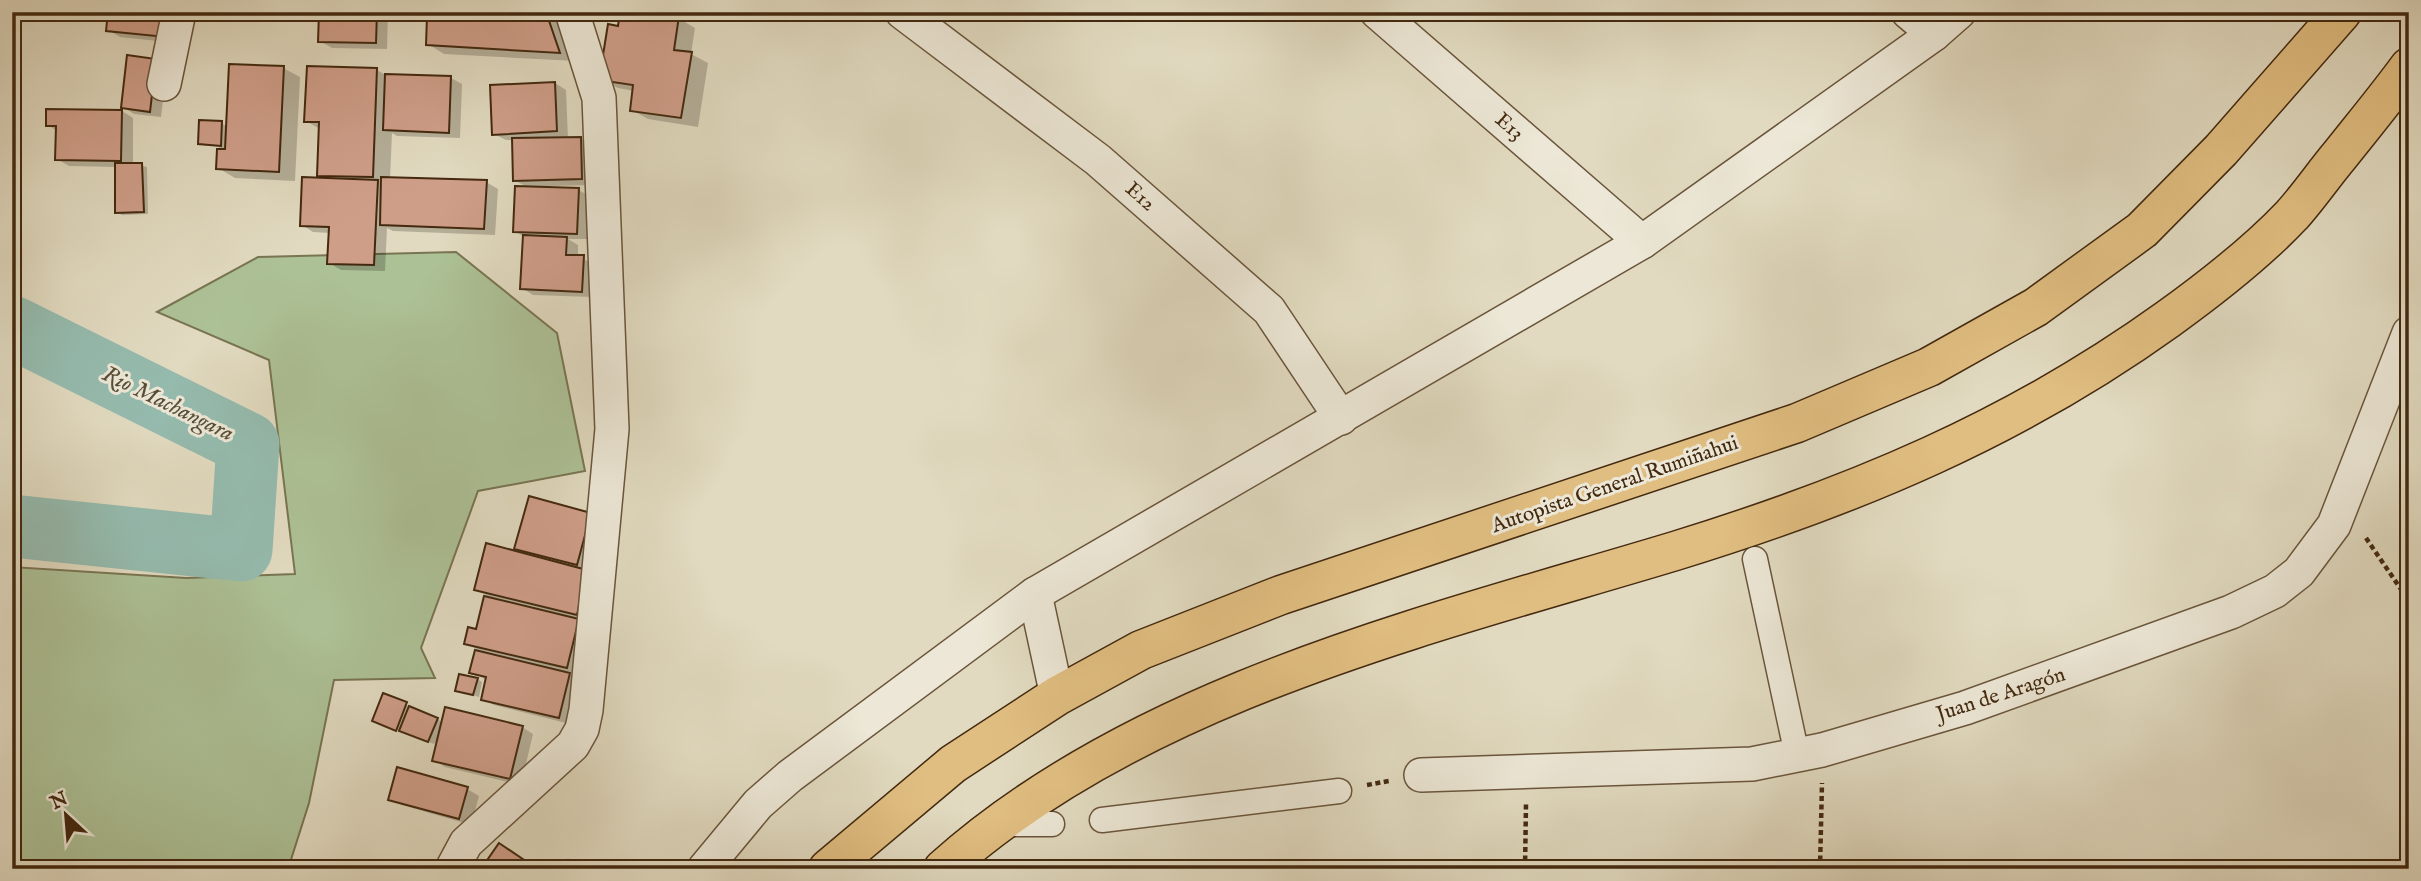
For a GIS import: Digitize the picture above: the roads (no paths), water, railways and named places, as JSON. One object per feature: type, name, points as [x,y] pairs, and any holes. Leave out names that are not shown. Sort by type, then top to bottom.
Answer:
[{"type":"highway","name":"Autopista General Rumiñahui","points":[[828,869],[953,764],[1057,696],[1141,650],[1281,595],[1797,423],[1929,367],[2036,307],[2142,230],[2221,150],[2343,12]]},
{"type":"highway","points":[[943,869],[975,840],[1074,775],[1170,723],[1311,663],[1514,597],[1677,550],[1825,501],[1956,447],[2042,403],[2115,357],[2214,286],[2292,214],[2409,67]]},
{"type":"street","points":[[163,84],[178,12]]},
{"type":"street","points":[[452,869],[466,843],[573,745],[582,729],[586,710],[612,429],[599,98],[572,12]]},
{"type":"street","name":"E12","points":[[902,12],[1098,160],[1269,310],[1341,418]]},
{"type":"street","name":"E13","points":[[1377,12],[1642,242]]},
{"type":"street","points":[[1908,12],[1934,34]]},
{"type":"street","points":[[704,869],[758,804],[790,776],[1035,594],[1642,242],[1934,34],[1959,12]]},
{"type":"street","name":"Juan de Aragón","points":[[1421,775],[1752,764],[1810,753],[1991,699],[2144,646],[2276,591],[2300,572],[2319,549],[2343,502],[2409,333]]},
{"type":"street","points":[[1755,559],[1810,753]]},
{"type":"street","points":[[1035,594],[1057,696]]},
{"type":"street","points":[[1102,820],[1339,791]]},
{"type":"street","points":[[1000,824],[1052,824]]},
{"type":"waterway","name":"Rio Machangara","points":[[12,327],[248,444],[241,550],[12,526]]}]
